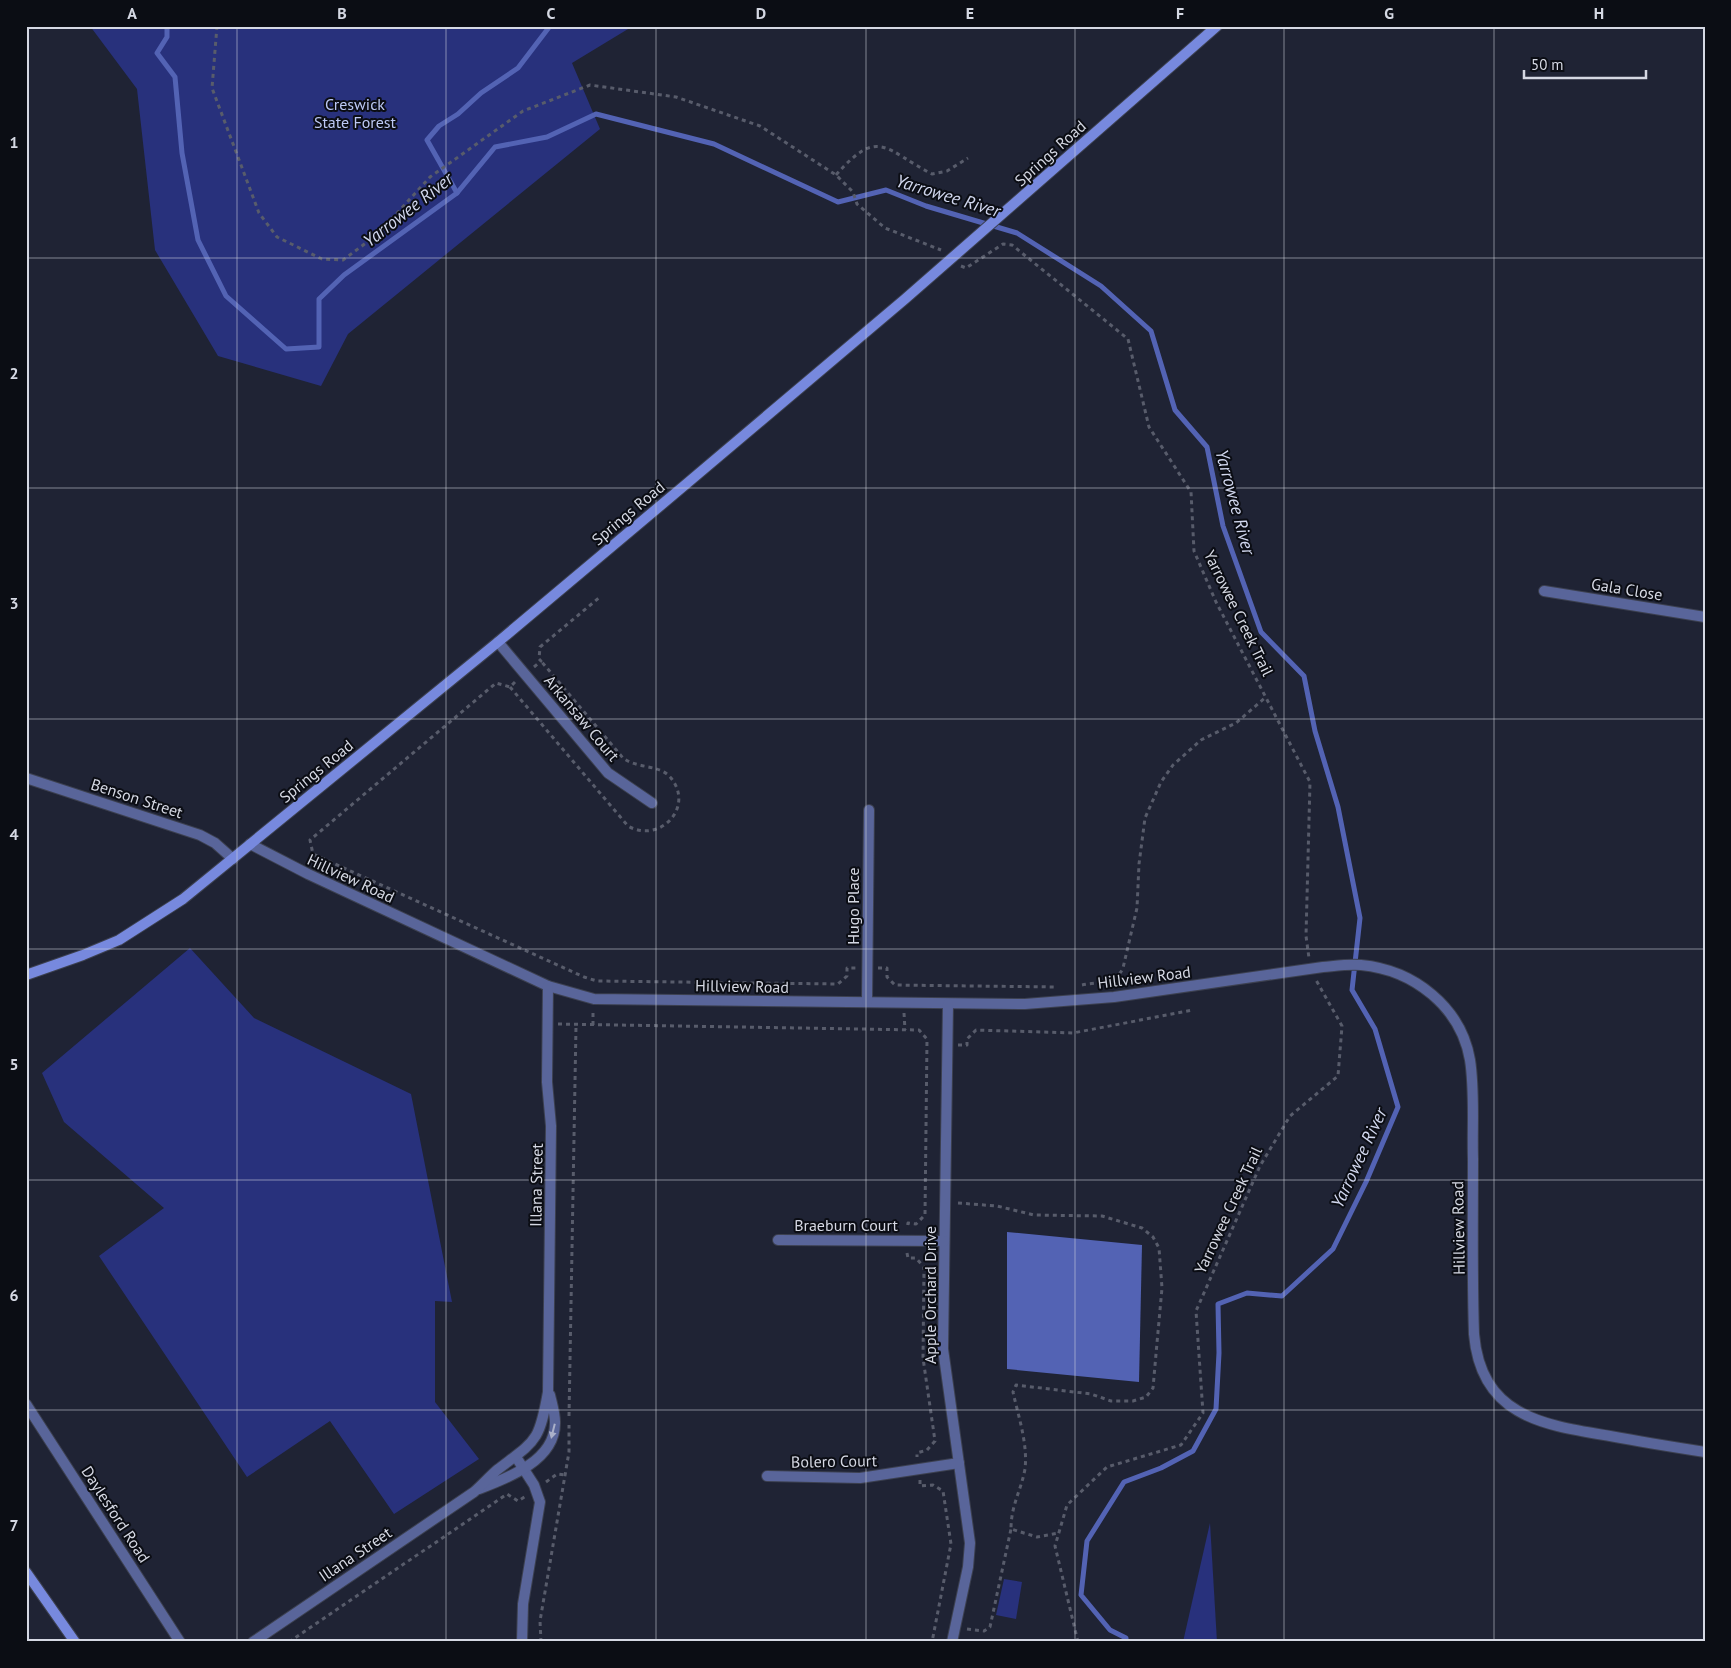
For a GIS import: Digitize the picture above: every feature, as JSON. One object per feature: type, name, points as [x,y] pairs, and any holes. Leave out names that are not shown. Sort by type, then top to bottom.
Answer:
[{"type":"street","name":"Springs Road","points":[[26,975],[83,955],[132,933],[183,899],[498,642],[950,259],[1217,26]]},
{"type":"street","name":"Gala Close","points":[[1544,591],[1705,618]]},
{"type":"street","name":"Arkansaw Court","points":[[498,642],[608,773],[652,803]]},
{"type":"street","name":"Benson Street","points":[[26,778],[200,835],[215,843],[233,859]]},
{"type":"street","name":"Hugo Place","points":[[867,1002],[869,810]]},
{"type":"street","name":"Hillview Road","points":[[250,844],[308,874],[548,986],[582,997],[603,1000],[1024,1004],[1083,1000],[1206,985],[1310,968],[1358,965],[1396,973],[1421,985],[1451,1015],[1466,1044],[1472,1086],[1474,1334],[1480,1364],[1492,1386],[1517,1411],[1546,1425],[1705,1452]]},
{"type":"street","name":"Illana Street","points":[[253,1642],[474,1492],[497,1470],[530,1446],[540,1428],[548,1384],[551,1126],[547,1082],[548,986]]},
{"type":"street","name":"Apple Orchard Drive","points":[[948,1004],[943,1349],[970,1542],[968,1566],[952,1642]]},
{"type":"street","name":"Braeburn Court","points":[[778,1240],[944,1241]]},
{"type":"street","name":"Illana Street","points":[[474,1492],[500,1482],[542,1454],[553,1433],[555,1421],[548,1384]]},
{"type":"street","name":"Daylesford Road","points":[[26,1404],[180,1642]]},
{"type":"street","points":[[516,1457],[536,1489],[539,1508],[522,1611],[522,1642]]},
{"type":"street","name":"Bolero Court","points":[[768,1476],[860,1478],[959,1463]]},
{"type":"street","points":[[26,1572],[75,1642]]},
{"type":"path","name":"Yarrowee Creek Trail","points":[[217,26],[212,88],[259,213],[276,237],[322,259],[344,260],[378,234],[430,177],[523,111],[590,85],[676,97],[760,126],[836,175],[853,192],[857,204],[885,228],[943,251],[950,259],[966,268],[1003,244],[1012,245],[1128,339],[1148,427],[1191,492],[1194,551],[1216,602],[1310,782],[1306,936],[1310,968],[1342,1026],[1338,1076],[1290,1116],[1260,1166],[1196,1311],[1203,1412],[1181,1445],[1107,1467],[1067,1505],[1055,1546],[1078,1642]]},
{"type":"path","points":[[836,175],[858,153],[876,146],[897,152],[932,174],[939,174],[968,158]]},
{"type":"path","points":[[533,668],[541,661],[539,659],[540,647],[600,596]]},
{"type":"path","points":[[518,680],[510,687],[496,684],[310,840],[313,854],[584,977],[597,981],[838,984],[847,976],[847,968],[887,968],[887,977],[896,985],[1060,987]]},
{"type":"path","points":[[1079,986],[1113,979],[1118,976],[1123,968],[1137,908],[1139,864],[1145,818],[1163,778],[1200,740],[1236,723],[1266,697]]},
{"type":"path","points":[[927,1045],[967,1045],[967,1039],[976,1030],[1073,1032],[1193,1010]]},
{"type":"path","points":[[548,1024],[576,1026],[919,1030],[927,1039],[925,1215],[916,1224],[908,1224],[907,1241],[908,1258],[916,1258],[924,1268],[923,1358],[935,1441],[927,1450],[916,1453],[920,1486],[933,1485],[943,1491],[951,1544],[932,1642]]},
{"type":"path","points":[[541,1642],[540,1621],[569,1452],[576,1026]]},
{"type":"path","points":[[945,1202],[986,1204],[1039,1215],[1102,1216],[1142,1228],[1156,1241],[1160,1254],[1162,1288],[1153,1388],[1146,1397],[1133,1402],[1111,1401],[1091,1394],[1016,1385],[1013,1392],[1023,1436],[1025,1468],[1011,1512],[1011,1529],[990,1626],[984,1631],[966,1628]]},
{"type":"path","points":[[289,1642],[507,1494],[518,1501],[557,1474],[565,1475]]},
{"type":"path","points":[[1011,1529],[1037,1537],[1059,1533]]},
{"type":"green space","name":"Creswick State Forest","points":[[90,26],[633,26],[572,63],[600,129],[348,334],[321,386],[218,356],[155,250],[137,89]]},
{"type":"green space","points":[[190,948],[254,1018],[411,1094],[452,1302],[435,1301],[435,1402],[479,1459],[394,1514],[330,1421],[247,1477],[99,1256],[164,1208],[64,1122],[42,1073]]},
{"type":"green space","points":[[1210,1523],[1217,1642],[1183,1642]]},
{"type":"green space","points":[[1004,1579],[1022,1582],[1016,1619],[996,1615]]},
{"type":"water","points":[[1007,1232],[1142,1245],[1139,1382],[1007,1369]]},
{"type":"waterway","name":"Yarrowee River","points":[[167,26],[167,37],[157,53],[175,77],[182,153],[198,240],[226,296],[286,349],[319,347],[319,299],[344,275],[457,193],[495,147],[547,137],[596,114],[714,144],[838,202],[886,190],[926,206],[1017,233],[1101,286],[1151,331],[1175,410],[1207,447],[1223,526],[1261,632],[1304,676],[1315,731],[1338,807],[1360,918],[1352,990],[1375,1029],[1398,1107],[1366,1182],[1333,1249],[1282,1296],[1247,1293],[1218,1304],[1219,1353],[1216,1409],[1193,1451],[1161,1468],[1124,1482],[1087,1541],[1081,1595],[1110,1630],[1126,1638],[1126,1642]]},
{"type":"waterway","points":[[457,193],[427,140],[439,126],[458,114],[481,93],[518,68],[550,26]]}]
